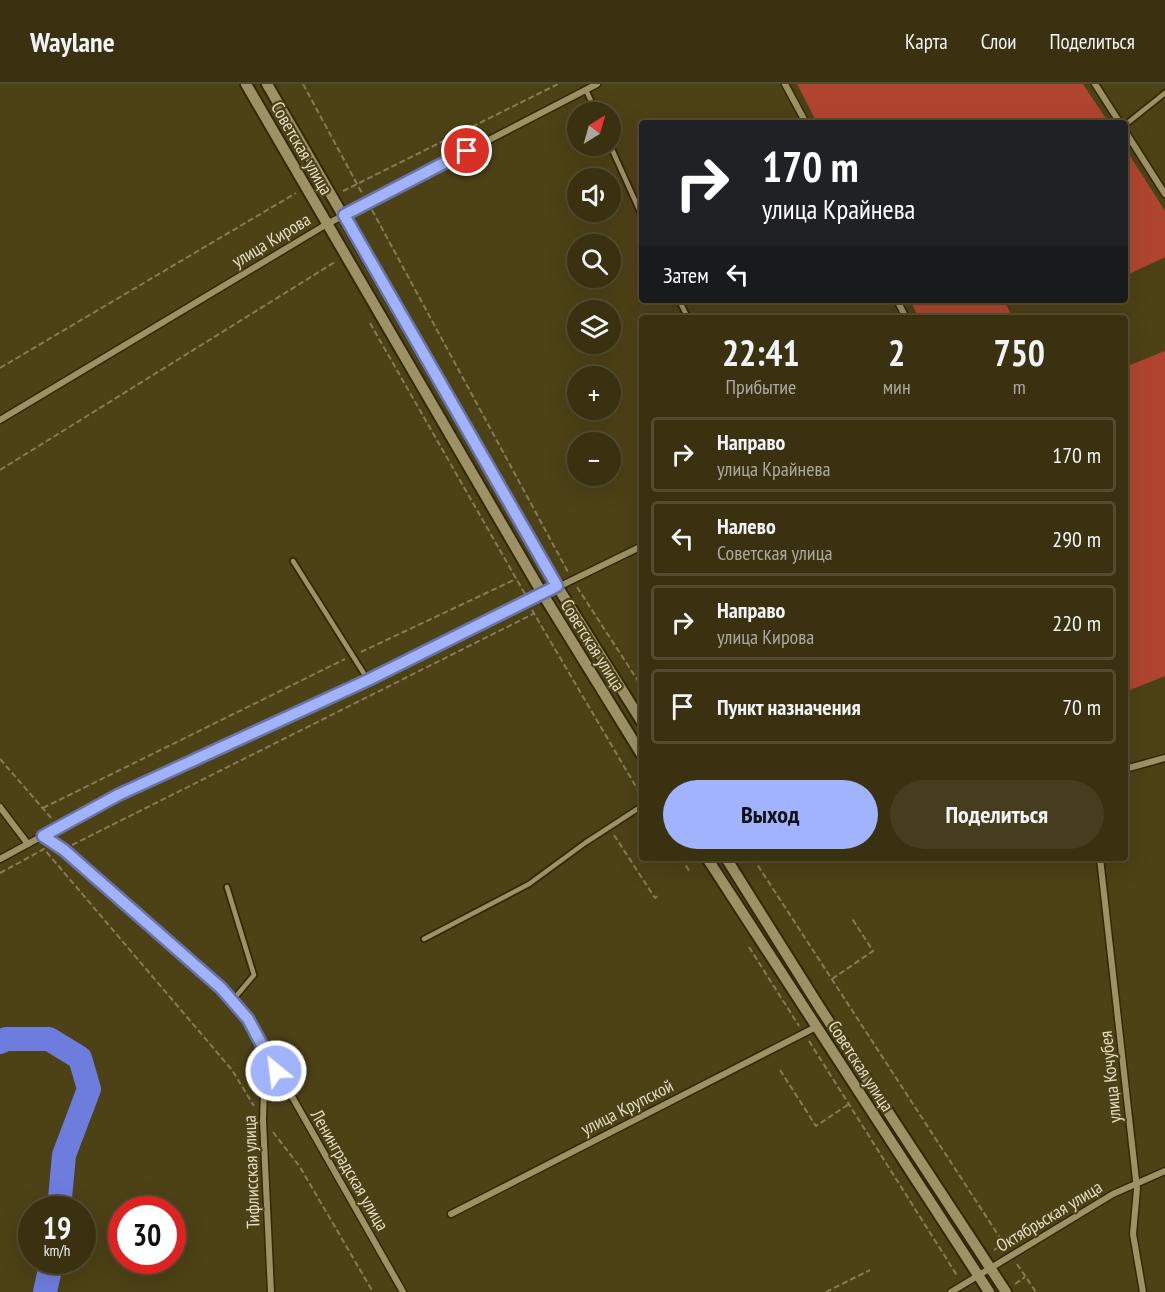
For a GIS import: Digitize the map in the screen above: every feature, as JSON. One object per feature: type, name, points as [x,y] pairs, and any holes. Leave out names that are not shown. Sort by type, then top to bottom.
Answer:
[{"type":"street","name":"Советская улица","points":[[246,84],[542,594],[639,750]]},
{"type":"street","name":"Советская улица","points":[[267,84],[557,586],[639,717]]},
{"type":"street","name":"улица Кирова","points":[[0,420],[327,224],[597,84]]},
{"type":"street","points":[[785,84],[804,120]]},
{"type":"street","points":[[1095,84],[1118,120]]},
{"type":"street","points":[[1128,136],[1165,194]]},
{"type":"street","points":[[0,860],[118,795],[368,680],[639,547]]},
{"type":"street","points":[[1128,768],[1165,758]]},
{"type":"street","points":[[0,807],[28,844]]},
{"type":"street","name":"Ленинградская улица","points":[[43,836],[64,850],[221,988],[248,1019],[403,1292]]},
{"type":"street","name":"Советская улица","points":[[709,861],[989,1292]]},
{"type":"street","name":"Советская улица","points":[[728,861],[827,1018],[1006,1292]]},
{"type":"street","name":"улица Кочубея","points":[[1100,861],[1137,1183],[1133,1234],[1143,1292]]},
{"type":"street","name":"улица Крупской","points":[[451,1214],[816,1027]]},
{"type":"street","name":"Тифлисская улица","points":[[265,1051],[263,1121],[271,1292]]},
{"type":"street","name":"Октябрьская улица","points":[[951,1292],[991,1270],[1011,1255],[1113,1194],[1165,1171]]},
{"type":"lane","points":[[586,90],[591,102]]},
{"type":"lane","points":[[1128,123],[1165,93]]},
{"type":"lane","points":[[615,156],[639,209]]},
{"type":"lane","points":[[293,561],[368,680]]},
{"type":"lane","points":[[424,939],[529,884],[639,808]]},
{"type":"lane","points":[[227,886],[254,975],[232,1001]]},
{"type":"path","points":[[303,84],[572,580],[639,682]]},
{"type":"path","points":[[357,183],[558,84]]},
{"type":"path","points":[[0,368],[296,193]]},
{"type":"path","points":[[0,470],[335,262],[330,254]]},
{"type":"path","points":[[370,323],[529,601],[534,614],[639,792]]},
{"type":"path","points":[[545,565],[560,557]]},
{"type":"path","points":[[43,808],[353,655],[530,572]]},
{"type":"path","points":[[64,850],[80,839],[534,614]]},
{"type":"path","points":[[0,759],[60,827]]},
{"type":"path","points":[[609,827],[655,898],[659,895]]},
{"type":"path","points":[[622,846],[626,843]]},
{"type":"path","points":[[0,873],[44,849],[232,1071],[263,1121],[300,1167],[374,1292]]},
{"type":"path","points":[[683,861],[690,872]]},
{"type":"path","points":[[755,861],[1035,1292]]},
{"type":"path","points":[[640,874],[645,871]]},
{"type":"path","points":[[832,979],[873,951],[851,917]]},
{"type":"path","points":[[749,947],[964,1285]]},
{"type":"path","points":[[780,1070],[816,1125],[849,1104]]},
{"type":"path","points":[[788,1081],[794,1077]]},
{"type":"path","points":[[804,1106],[809,1103]]},
{"type":"path","points":[[826,1292],[870,1270]]},
{"type":"shaded area","points":[[797,84],[1083,84],[1107,120],[815,120]]},
{"type":"shaded area","points":[[1128,153],[1165,211],[1165,257],[1128,275]]},
{"type":"shaded area","points":[[912,303],[1006,303],[1012,315],[918,315]]},
{"type":"shaded area","points":[[1165,351],[1165,676],[1128,691],[1128,366]]},
{"type":"waterway","points":[[0,1042],[6,1039],[49,1039],[80,1058],[89,1089],[64,1155],[60,1196]]},
{"type":"waterway","points":[[45,1292],[49,1274]]},
{"type":"route","points":[[276,1071],[248,1019],[221,988],[64,850],[43,836],[118,795],[368,680],[557,586],[344,215],[467,151]]}]
